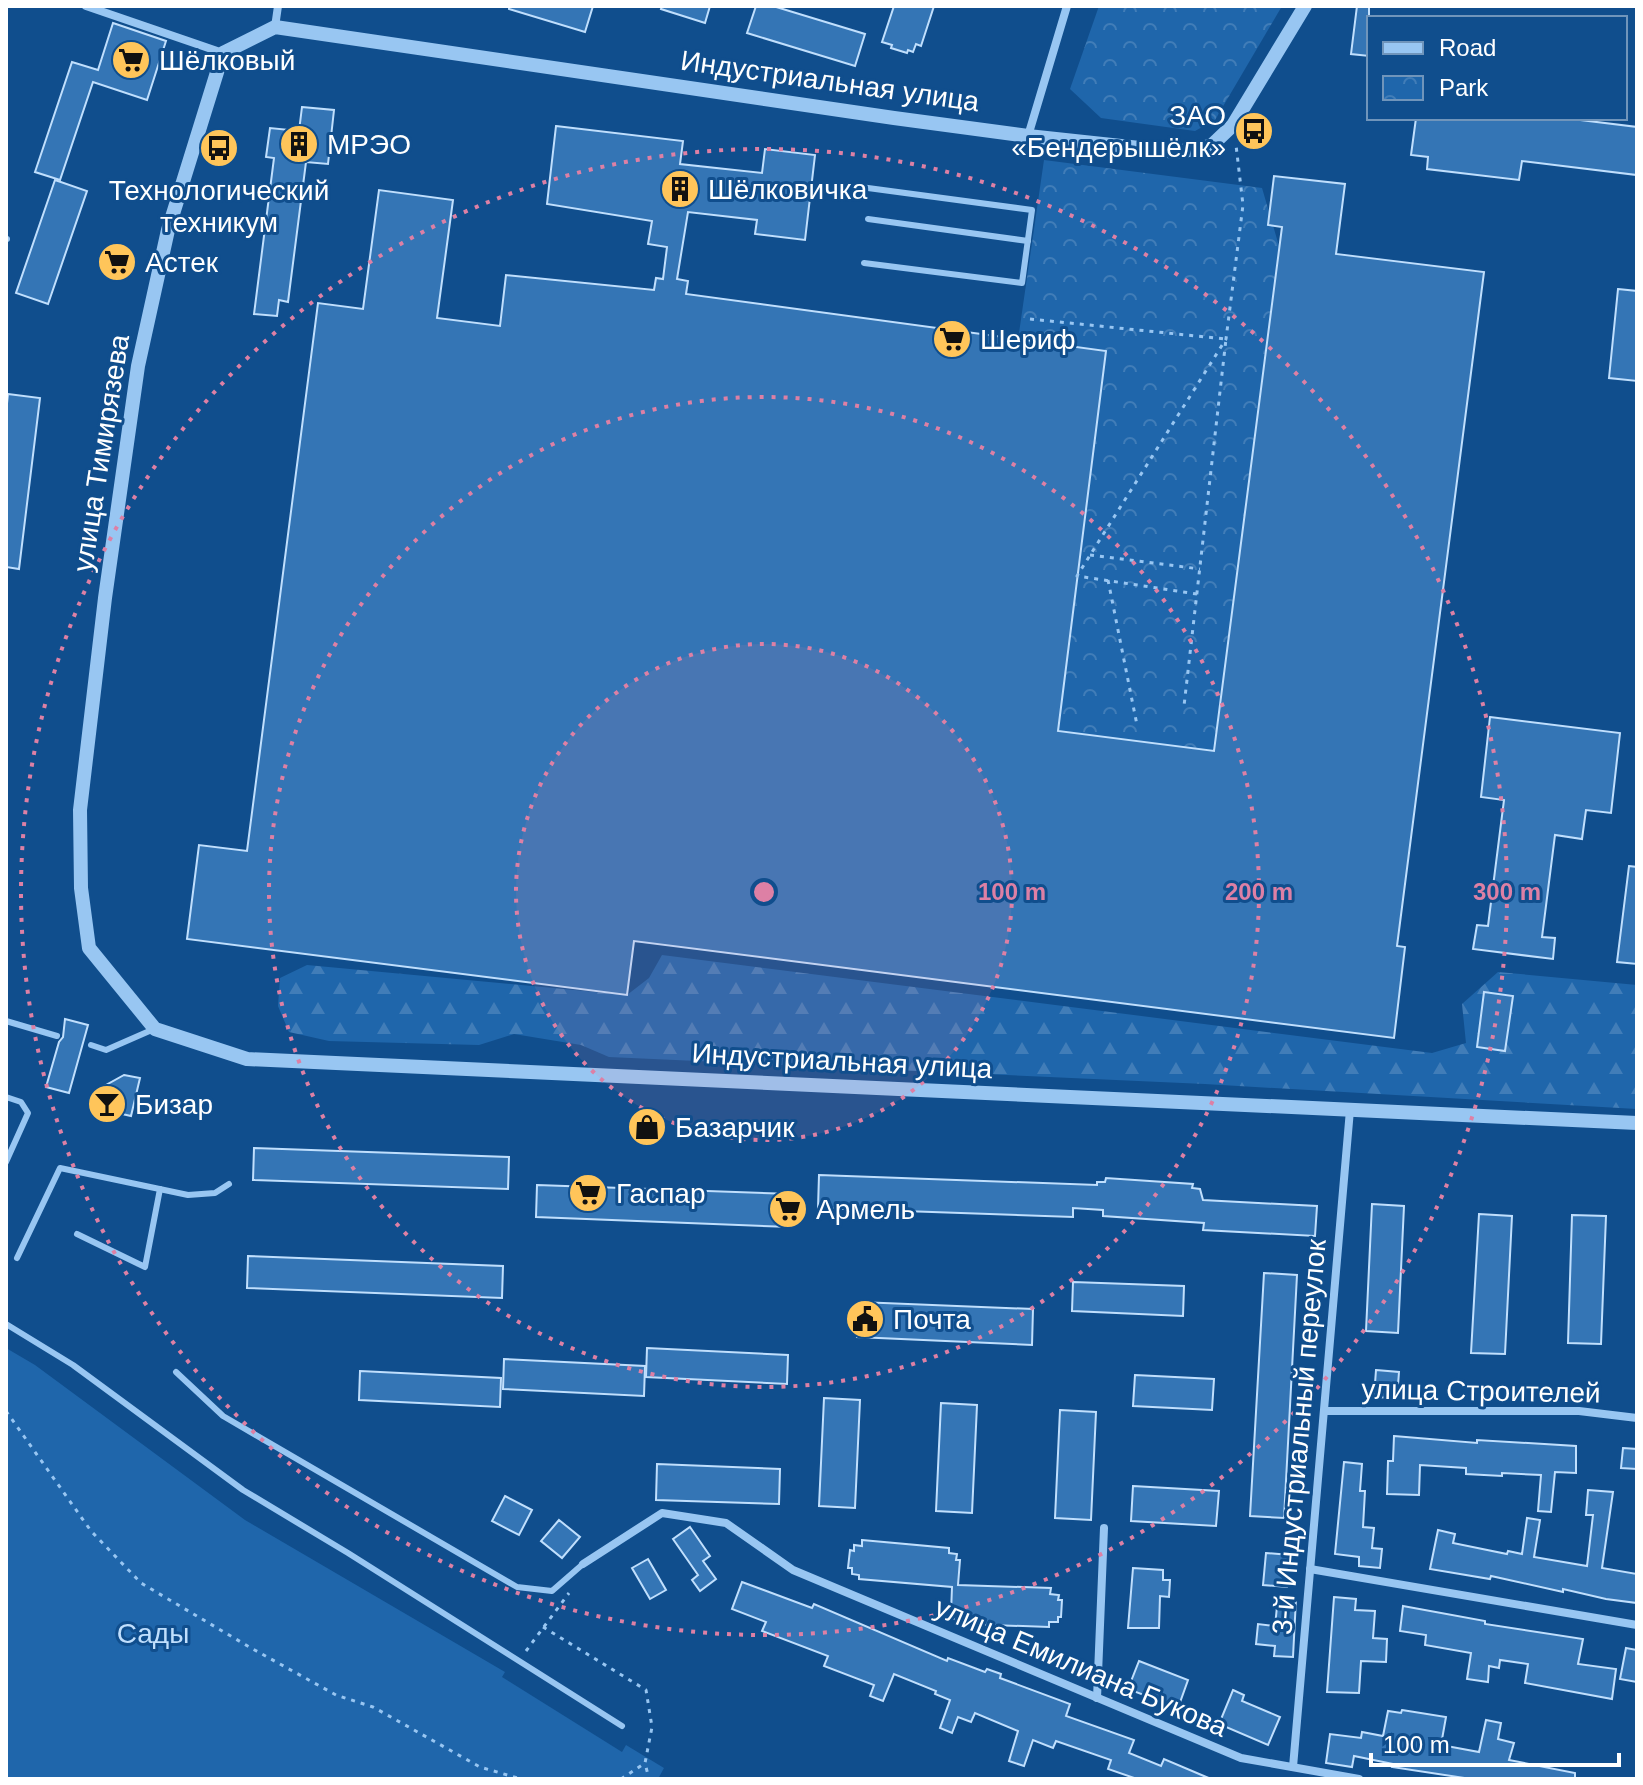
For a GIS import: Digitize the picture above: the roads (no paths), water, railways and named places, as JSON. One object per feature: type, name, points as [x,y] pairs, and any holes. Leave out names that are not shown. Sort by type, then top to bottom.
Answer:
[{"type":"street","points":[[86,6],[223,53],[275,27],[278,6]]},
{"type":"street","points":[[1028,136],[1067,6]]},
{"type":"street","name":"Индустриальная улица","points":[[275,27],[1028,136],[1177,152],[1211,146],[1233,125],[1305,6]]},
{"type":"street","name":"улица Тимирязева","points":[[155,1029],[89,948],[81,888],[80,810],[138,366],[168,230],[223,53]]},
{"type":"street","name":"Индустриальная улица","points":[[155,1029],[247,1059],[1637,1123]]},
{"type":"street","name":"3-й Индустриальный переулок","points":[[1293,1767],[1350,1110]]},
{"type":"street","name":"улица Строителей","points":[[1325,1411],[1579,1411],[1637,1418]]},
{"type":"street","name":"улица Емилиана Букова","points":[[583,1564],[662,1513],[726,1523],[793,1570],[1241,1758],[1359,1779]]},
{"type":"street","points":[[1097,1698],[1104,1528]]},
{"type":"street","points":[[1310,1569],[1637,1625]]},
{"type":"lane","points":[[853,186],[1032,210],[1022,283],[864,263]]},
{"type":"lane","points":[[868,219],[1028,241]]},
{"type":"lane","points":[[6,1021],[57,1036]]},
{"type":"lane","points":[[91,1045],[106,1050],[155,1029]]},
{"type":"lane","points":[[6,1097],[21,1102],[28,1113],[6,1162]]},
{"type":"lane","points":[[17,1258],[60,1168],[188,1195],[215,1193],[229,1184]]},
{"type":"lane","points":[[77,1234],[145,1267],[160,1189]]},
{"type":"lane","points":[[6,1324],[73,1365],[243,1490],[622,1726]]},
{"type":"lane","points":[[176,1372],[223,1416],[517,1587],[552,1591],[583,1564]]},
{"type":"place","name":"Шёлковый","points":[[131,60]]},
{"type":"place","name":"ЗАО «Бендерышёлк»","points":[[1254,131]]},
{"type":"place","name":"МРЭО","points":[[299,144]]},
{"type":"place","name":"Технологический техникум","points":[[219,148]]},
{"type":"place","name":"Шёлковичка","points":[[680,189]]},
{"type":"place","name":"Астек","points":[[117,262]]},
{"type":"place","name":"Шериф","points":[[952,339]]},
{"type":"place","name":"Бизар","points":[[107,1104]]},
{"type":"place","name":"Базарчик","points":[[647,1127]]},
{"type":"place","name":"Гаспар","points":[[588,1193]]},
{"type":"place","name":"Армель","points":[[788,1209]]},
{"type":"place","name":"Почта","points":[[865,1319]]},
{"type":"park label","name":"Сады","points":[[153,1633]]}]
